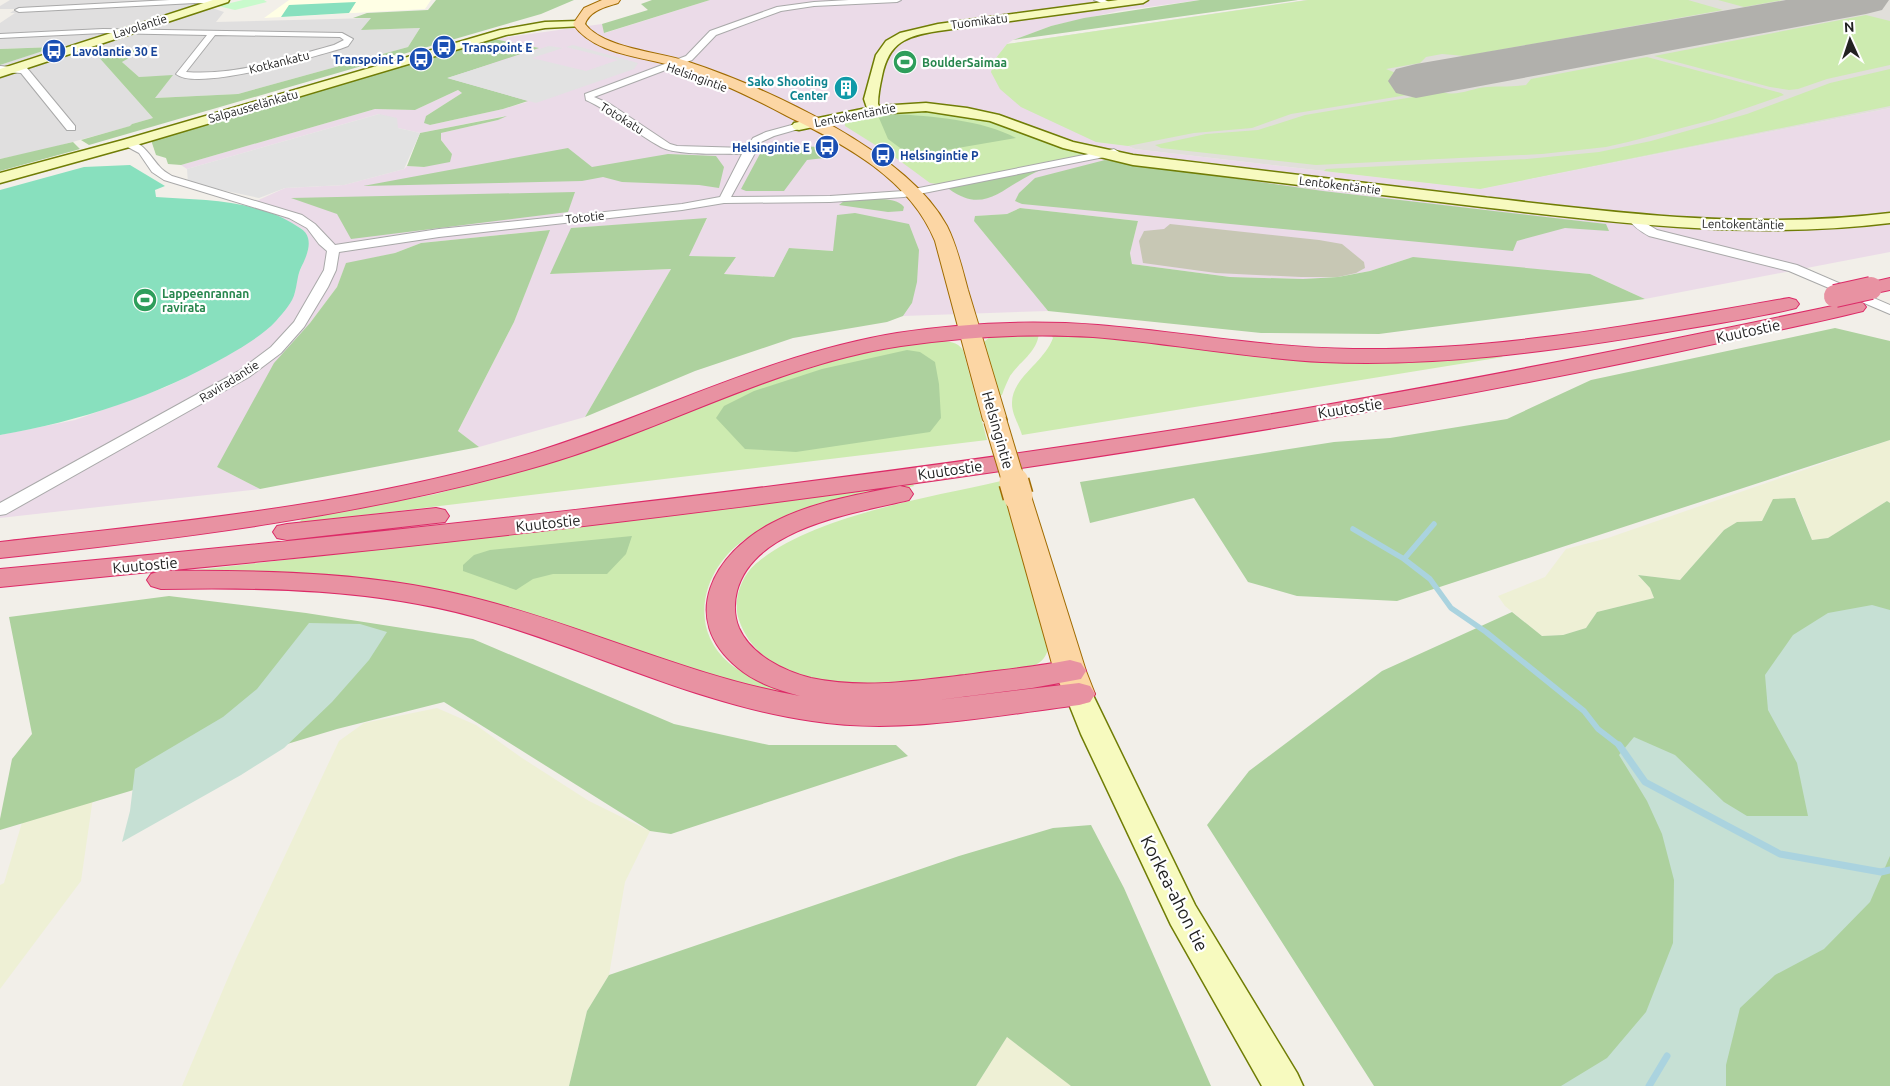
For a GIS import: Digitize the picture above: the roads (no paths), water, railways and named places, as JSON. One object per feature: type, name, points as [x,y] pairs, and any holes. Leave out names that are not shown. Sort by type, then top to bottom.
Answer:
[{"type":"highway","points":[[0,550],[195,528],[331,508],[406,493],[474,477],[592,441],[757,376],[825,354],[893,341],[971,331],[1016,329],[1084,330],[1288,354],[1397,356],[1467,353],[1570,341],[1863,294]]},
{"type":"highway","name":"Kuutostie","points":[[0,578],[291,552],[596,517],[895,478],[1138,442],[1386,402],[1720,337],[1863,294]]},
{"type":"highway","name":"Kuutostie","points":[[0,560],[203,542],[596,498],[857,466],[1325,395],[1506,364],[1863,294],[1890,299]]},
{"type":"highway","points":[[1074,682],[1040,677],[916,692],[842,693],[789,683],[750,662],[737,650],[727,636],[722,621],[720,606],[723,591],[735,565],[759,543],[792,524],[840,508],[918,490],[1386,402]]},
{"type":"highway","points":[[0,590],[213,579],[303,582],[397,592],[457,604],[519,620],[696,683],[773,704],[814,710],[874,714],[906,713],[1074,682]]},
{"type":"main road","points":[[572,24],[587,12],[614,0]]},
{"type":"main road","name":"Helsingintie","points":[[572,24],[572,33],[584,41],[672,64],[807,125],[897,178],[912,192],[931,215],[940,231],[971,331],[995,420],[1074,682]]},
{"type":"street","points":[[672,64],[694,56],[706,39],[713,33],[780,9],[814,4],[897,0]]},
{"type":"street","name":"Tuomikatu","points":[[875,110],[871,99],[883,54],[890,44],[901,37],[940,27],[1104,2],[1143,0]]},
{"type":"street","points":[[19,10],[221,1]]},
{"type":"street","name":"Lavolantie","points":[[4,70],[221,1]]},
{"type":"street","name":"Salpausselänkatu","points":[[0,178],[128,143],[504,32],[572,24]]},
{"type":"street","name":"Kotkankatu","points":[[0,36],[122,32],[342,35],[348,39],[345,44],[337,47],[245,70],[206,74],[180,74],[212,34]]},
{"type":"street","name":"Totokatu","points":[[672,64],[599,89],[590,94],[589,98],[607,106],[666,146],[677,149],[749,151]]},
{"type":"street","points":[[4,70],[24,70],[71,128]]},
{"type":"street","name":"Lentokentäntie","points":[[807,125],[875,110],[918,106],[967,112],[1012,123],[1068,145],[1186,167],[1634,219],[1698,224],[1774,225],[1890,218]]},
{"type":"street","points":[[724,200],[749,151],[757,140],[763,136],[807,125]]},
{"type":"street","points":[[128,143],[144,151],[156,170],[168,178],[292,215],[311,226],[324,245],[333,249]]},
{"type":"street","name":"Tototie","points":[[333,249],[439,233],[672,208],[724,200],[840,198],[912,192],[1107,153]]},
{"type":"street","points":[[1634,219],[1640,226],[1653,233],[1793,268],[1890,310]]},
{"type":"street","name":"Raviradantie","points":[[0,510],[244,374],[276,350],[299,324],[322,287],[330,270],[333,249]]},
{"type":"street","name":"Korkea-ahon tie","points":[[1074,682],[1096,734],[1183,915],[1283,1086]]},
{"type":"waterway","points":[[1404,559],[1434,524]]},
{"type":"waterway","points":[[1353,529],[1404,559]]},
{"type":"waterway","points":[[1404,559],[1430,579],[1451,608],[1486,632],[1584,711],[1598,729],[1619,745]]},
{"type":"waterway","points":[[1619,745],[1645,782],[1780,854],[1881,872],[1890,870]]},
{"type":"waterway","points":[[1649,1086],[1667,1056]]},
{"type":"place","name":"Transpoint E","points":[[444,47]]},
{"type":"place","name":"Lavolantie 30 E","points":[[54,51]]},
{"type":"place","name":"Transpoint P","points":[[421,59]]},
{"type":"place","name":"BoulderSaimaa","points":[[905,62]]},
{"type":"place","name":"Sako Shooting Center","points":[[846,88]]},
{"type":"place","name":"Helsingintie E","points":[[827,147]]},
{"type":"place","name":"Helsingintie P","points":[[883,155]]},
{"type":"place","name":"Lappeenrannan ravirata","points":[[145,300]]}]
